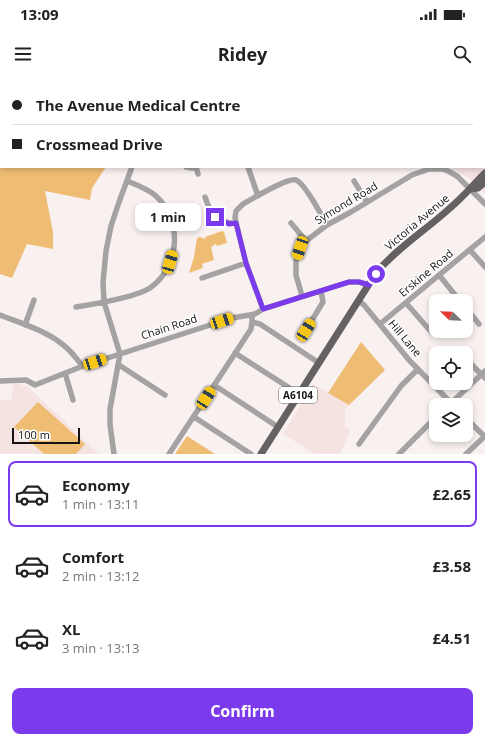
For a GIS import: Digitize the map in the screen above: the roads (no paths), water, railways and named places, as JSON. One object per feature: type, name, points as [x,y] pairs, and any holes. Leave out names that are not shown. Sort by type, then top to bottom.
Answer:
[{"type":"main road","name":"Victoria Avenue","points":[[261,454],[369,285],[386,262],[451,207],[471,189],[485,173]]},
{"type":"main road","name":"Victoria Avenue","points":[[471,189],[478,188],[485,182]]},
{"type":"street","points":[[114,454],[110,413],[120,354],[104,302],[103,282],[108,239],[117,208],[132,168]]},
{"type":"street","points":[[197,168],[198,174]]},
{"type":"street","points":[[248,168],[258,196]]},
{"type":"street","name":"Symond Road","points":[[302,296],[296,274],[296,260],[300,248],[306,241],[328,225],[412,175],[429,169],[442,169],[453,173],[485,204]]},
{"type":"street","points":[[76,307],[104,302],[142,292],[150,288],[164,272],[170,262],[175,236],[173,226],[166,209],[156,196],[147,189],[127,180]]},
{"type":"street","points":[[263,309],[246,263],[236,223],[235,214],[238,208],[290,180],[297,180],[303,186],[328,225]]},
{"type":"street","points":[[354,181],[367,202]]},
{"type":"street","points":[[207,199],[211,212],[215,217],[229,224],[236,223]]},
{"type":"street","points":[[290,223],[306,241]]},
{"type":"street","name":"Erskine Road","points":[[380,324],[485,237]]},
{"type":"street","points":[[470,250],[485,266]]},
{"type":"street","points":[[202,278],[246,263]]},
{"type":"street","points":[[439,276],[454,294]]},
{"type":"street","name":"Chain Road","points":[[0,381],[26,380],[35,385],[82,366],[232,318],[252,315],[263,309],[302,296],[349,282],[359,282],[369,285]]},
{"type":"street","points":[[306,330],[322,304],[323,299],[321,291]]},
{"type":"street","points":[[25,325],[34,300]]},
{"type":"street","name":"Hill Lane","points":[[359,301],[445,398]]},
{"type":"street","points":[[406,303],[429,329]]},
{"type":"street","points":[[0,315],[57,340],[69,349],[82,366]]},
{"type":"street","points":[[169,454],[251,329],[252,315]]},
{"type":"street","points":[[473,317],[479,324]]},
{"type":"street","points":[[252,322],[260,324],[319,363]]},
{"type":"street","points":[[236,353],[299,394]]},
{"type":"street","points":[[119,364],[165,395]]},
{"type":"street","points":[[458,398],[484,375],[473,365]]},
{"type":"street","points":[[359,444],[400,386],[418,369]]},
{"type":"street","points":[[66,373],[73,400]]},
{"type":"street","points":[[214,385],[278,427]]},
{"type":"street","points":[[194,417],[251,454]]},
{"type":"street","points":[[399,454],[429,424]]},
{"type":"street","points":[[466,454],[485,437],[473,425]]}]
